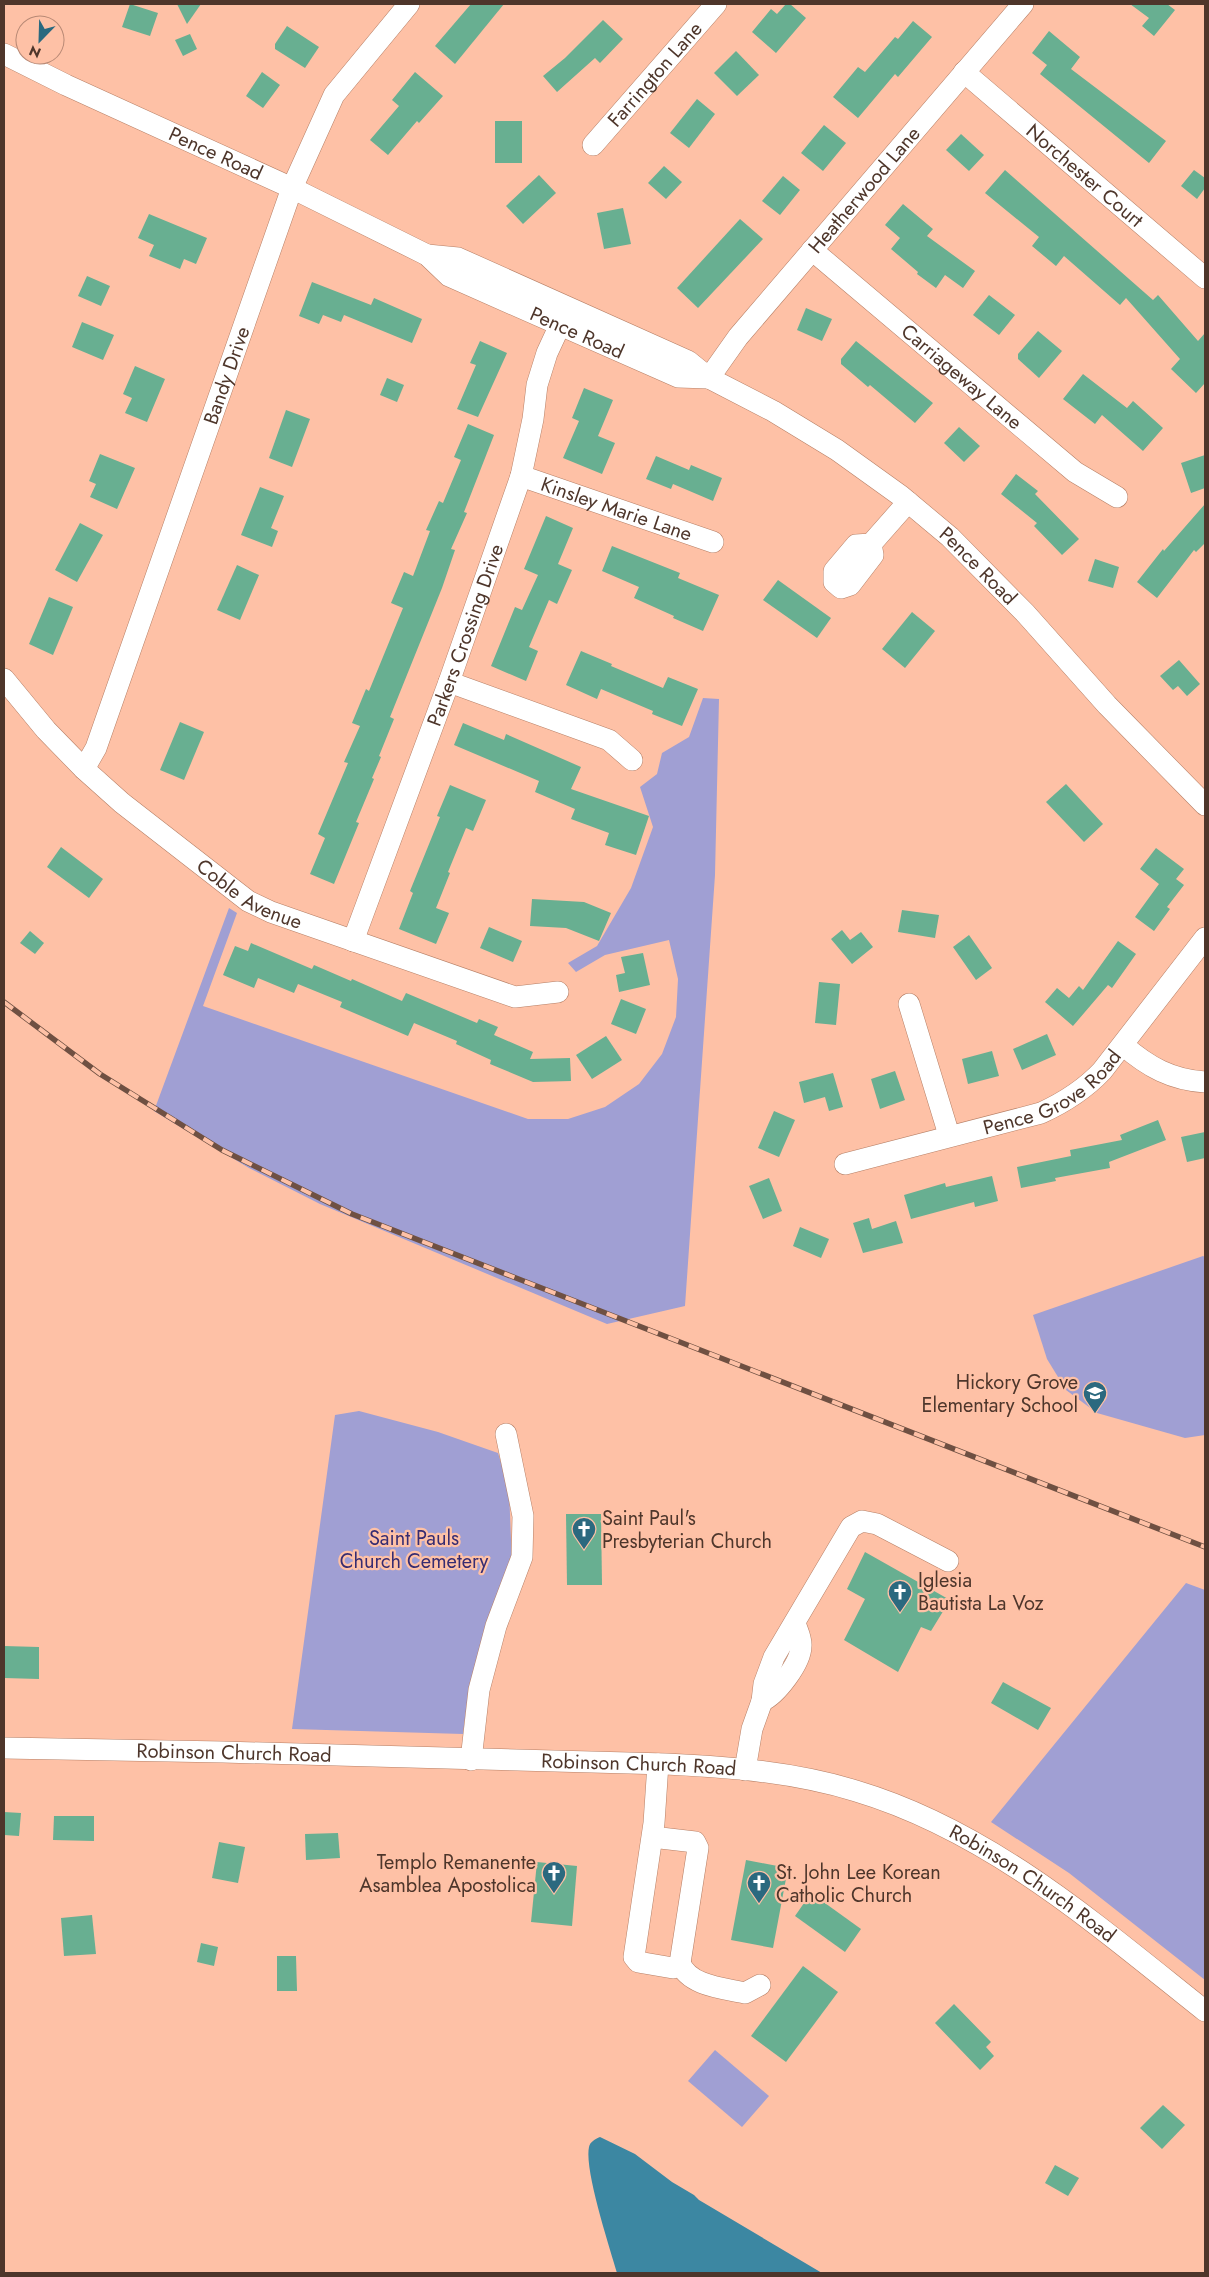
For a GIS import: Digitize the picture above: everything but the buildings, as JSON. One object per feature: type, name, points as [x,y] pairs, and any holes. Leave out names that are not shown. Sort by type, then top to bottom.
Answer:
[{"type":"street","name":"Bandy Drive","points":[[84,769],[96,748],[292,188],[334,95],[409,4]]},
{"type":"street","name":"Farrington Lane","points":[[593,145],[716,4]]},
{"type":"street","name":"Heatherwood Lane","points":[[709,378],[738,337],[1023,4]]},
{"type":"street","name":"Pence Road","points":[[4,54],[66,85],[292,188],[426,256],[450,276],[678,377],[709,378]]},
{"type":"street","name":"Norchester Court","points":[[964,72],[1205,278]]},
{"type":"street","name":"Carriageway Lane","points":[[812,250],[1075,472],[1117,497]]},
{"type":"street","name":"Pence Road","points":[[426,256],[458,258],[688,361],[709,378],[773,411],[837,450],[908,502],[984,570],[1107,705],[1205,805]]},
{"type":"street","name":"Parkers Crossing Drive","points":[[353,941],[449,682],[521,476],[534,418],[536,385],[547,353],[560,325]]},
{"type":"street","name":"Kinsley Marie Lane","points":[[521,476],[713,542]]},
{"type":"street","points":[[871,544],[908,502]]},
{"type":"street","name":"Coble Avenue","points":[[4,679],[46,730],[84,769],[122,803],[248,902],[271,912],[515,997],[558,992]]},
{"type":"street","points":[[449,682],[609,740],[632,760]]},
{"type":"street","name":"Pence Grove Road","points":[[845,1164],[949,1135],[1041,1113],[1065,1102],[1085,1089],[1123,1045],[1205,938]]},
{"type":"street","points":[[909,1004],[949,1135]]},
{"type":"street","points":[[1123,1045],[1141,1061],[1158,1071],[1175,1078],[1205,1082]]},
{"type":"street","points":[[470,1760],[479,1690],[496,1626],[522,1557],[523,1516],[506,1434]]},
{"type":"street","points":[[745,1770],[752,1728],[762,1702],[771,1697],[782,1685],[802,1646],[795,1623],[851,1527],[862,1521],[877,1524],[948,1561]]},
{"type":"street","name":"Robinson Church Road","points":[[4,1748],[658,1764],[745,1770],[815,1780],[855,1791],[913,1812],[992,1852],[1056,1894],[1205,2011]]},
{"type":"street","points":[[652,1837],[694,1842],[698,1848],[680,1963],[674,1968],[638,1962],[634,1957],[652,1837],[658,1764]]},
{"type":"street","points":[[680,1963],[692,1980],[745,1993],[760,1985]]},
{"type":"green space","points":[[703,698],[719,699],[715,875],[685,1306],[607,1324],[320,1204],[249,1168],[154,1111],[229,908],[237,913],[203,1006],[528,1119],[568,1119],[605,1107],[639,1084],[662,1054],[676,1017],[678,979],[669,940],[605,955],[576,972],[568,963],[597,946],[631,888],[653,827],[640,787],[657,774],[662,753],[689,737]]},
{"type":"green space","points":[[1203,1256],[1205,1257],[1205,1435],[1185,1438],[1097,1413],[1066,1390],[1047,1359],[1033,1315]]},
{"type":"green space","name":"Saint Pauls Church Cemetery","points":[[359,1411],[438,1432],[498,1453],[509,1488],[512,1566],[469,1687],[463,1734],[292,1729],[335,1415]]},
{"type":"green space","points":[[1186,1583],[1205,1590],[1205,1980],[1069,1873],[991,1822]]},
{"type":"green space","points":[[715,2050],[769,2096],[742,2127],[688,2081]]},
{"type":"shaded area","points":[[600,2137],[635,2154],[699,2200],[822,2273],[617,2273],[598,2209],[588,2158],[590,2144]]},
{"type":"railway","points":[[4,1002],[100,1074],[222,1150],[352,1214],[1205,1547]]},
{"type":"place","name":"Hickory Grove Elementary School","points":[[1095,1414]]},
{"type":"place","name":"Saint Paul's Presbyterian Church","points":[[584,1550]]},
{"type":"place","name":"Iglesia Bautista La Voz","points":[[900,1613]]},
{"type":"place","name":"Templo Remanente Asamblea Apostolica","points":[[554,1894]]},
{"type":"place","name":"St. John Lee Korean Catholic Church","points":[[759,1904]]}]
